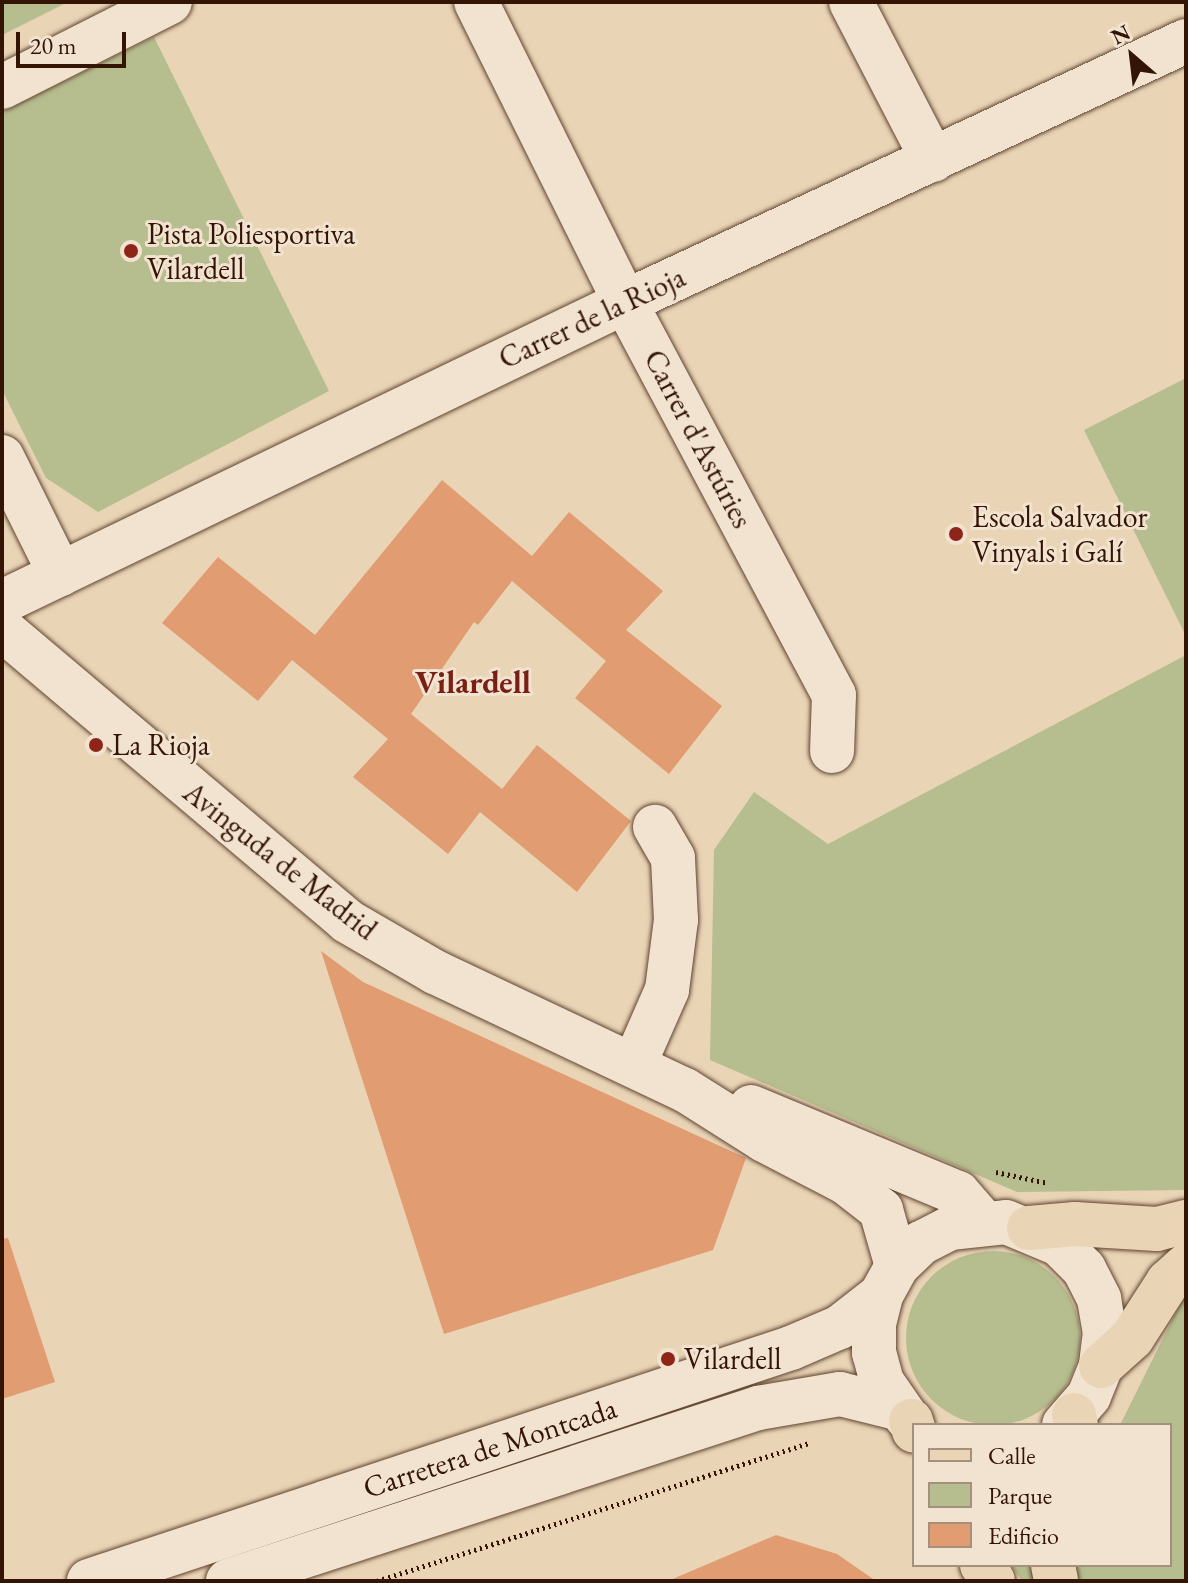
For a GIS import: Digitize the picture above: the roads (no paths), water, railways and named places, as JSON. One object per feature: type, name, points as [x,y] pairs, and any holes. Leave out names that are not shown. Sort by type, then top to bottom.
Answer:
[{"type":"main road","points":[[1029,1228],[1075,1224],[1157,1229],[1186,1222]]},
{"type":"main road","points":[[1101,1366],[1132,1338],[1168,1282],[1186,1266]]},
{"type":"street","points":[[2,87],[170,2]]},
{"type":"street","name":"Carrer d'Astúries","points":[[476,2],[625,302],[834,695],[832,751]]},
{"type":"street","points":[[851,2],[933,160]]},
{"type":"street","name":"Carrer de la Rioja","points":[[2,602],[625,302],[1186,41]]},
{"type":"street","points":[[2,457],[60,574]]},
{"type":"street","name":"Avinguda de Madrid","points":[[2,629],[347,921],[435,972],[685,1090],[764,1140],[845,1182],[881,1210],[889,1281]]},
{"type":"street","points":[[634,1065],[667,990],[676,920],[673,858],[655,827]]},
{"type":"street","name":"Avinguda de Madrid","points":[[685,1090],[762,1110],[862,1149],[958,1193],[982,1221]]},
{"type":"street","points":[[982,1221],[1029,1228],[1059,1244],[1084,1269],[1094,1289],[1105,1332],[1101,1366],[1071,1422]]},
{"type":"street","name":"Carretera de Montcada","points":[[89,1581],[791,1348],[840,1327],[889,1281],[921,1243],[950,1228],[982,1221]]},
{"type":"street","points":[[889,1281],[874,1324],[874,1353],[909,1421]]},
{"type":"street","name":"Carretera de Montcada","points":[[228,1581],[758,1408],[840,1394],[909,1421]]},
{"type":"place","name":"Pista Poliesportiva Vilardell","points":[[131,251]]},
{"type":"place","name":"Escola Salvador Vinyals i Galí","points":[[956,534]]},
{"type":"place","name":"La Rioja","points":[[96,745]]},
{"type":"place","name":"Vilardell","points":[[668,1359]]},
{"type":"district","name":"Vilardell","points":[[473,682]]}]
